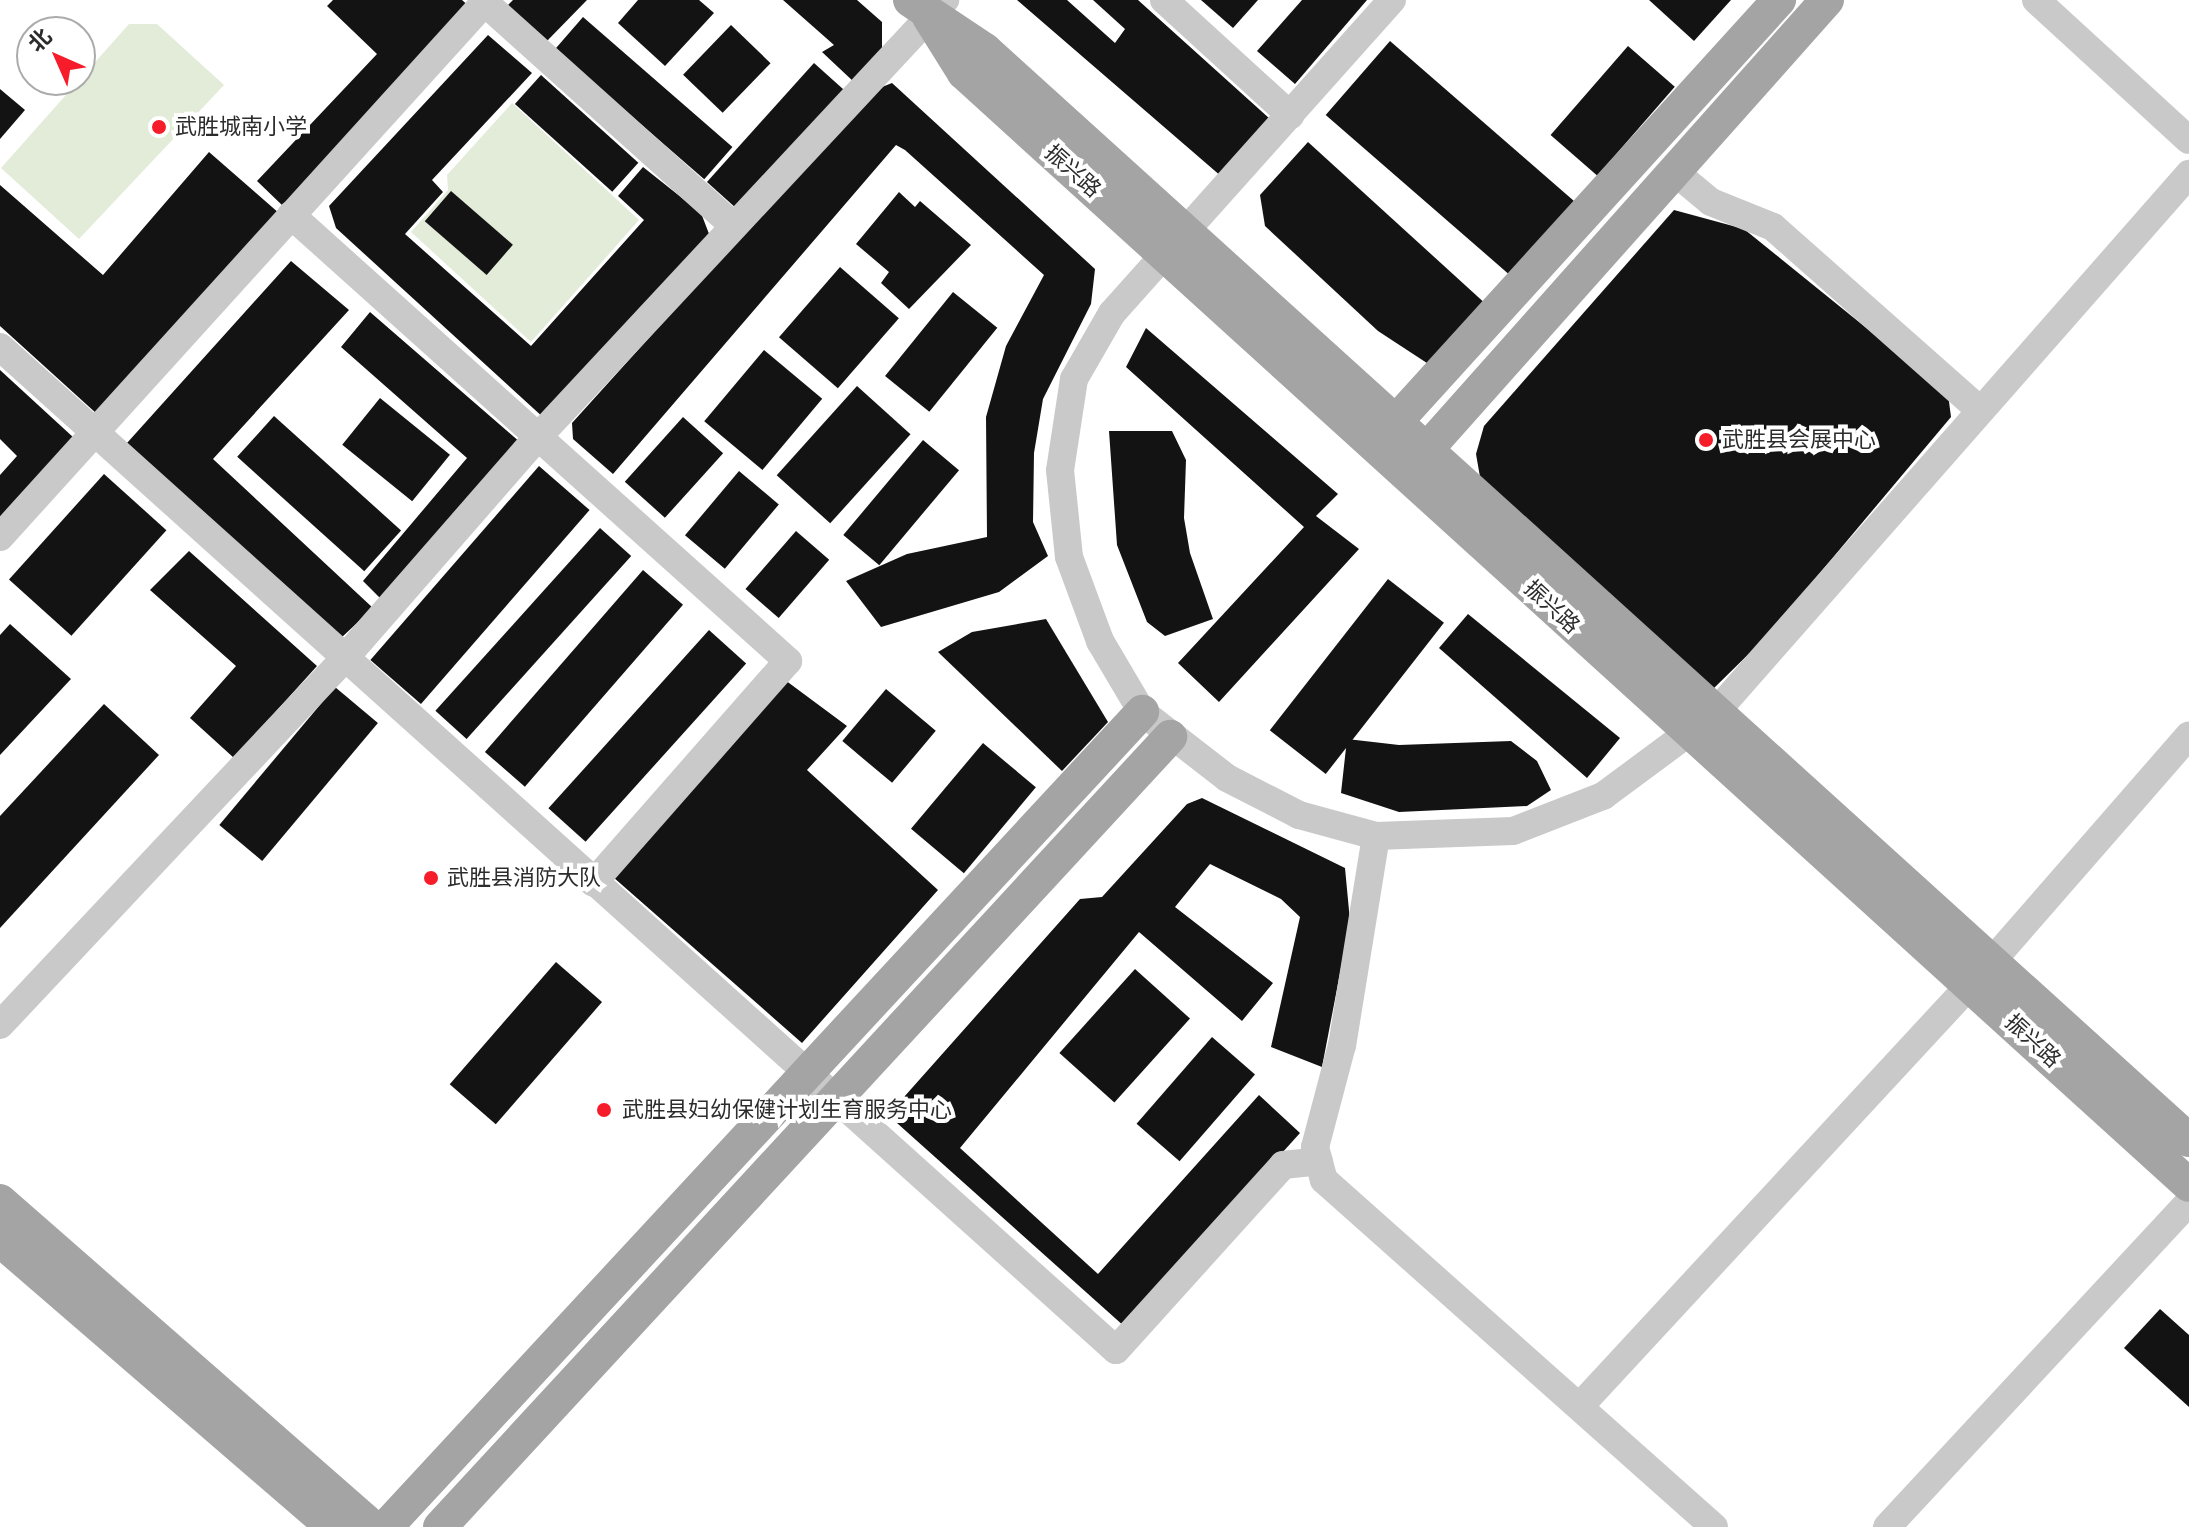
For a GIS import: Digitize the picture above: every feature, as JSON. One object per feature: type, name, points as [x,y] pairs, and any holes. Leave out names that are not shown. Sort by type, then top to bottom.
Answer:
[{"type":"main road","points":[[1386,433],[1779,0]]},
{"type":"main road","points":[[1416,461],[1676,173],[1827,0]]},
{"type":"main road","name":"振兴路","points":[[928,6],[964,73],[1176,245],[1702,723],[1982,972],[2189,1140]]},
{"type":"main road","points":[[386,1527],[1142,712]]},
{"type":"main road","points":[[440,1527],[1170,737]]},
{"type":"main road","name":"振兴路","points":[[1982,972],[2189,1185]]},
{"type":"main road","points":[[0,1201],[373,1527]]},
{"type":"main road","points":[[0,1240],[333,1527]]},
{"type":"street","points":[[1164,0],[1290,115]]},
{"type":"street","points":[[1392,0],[1112,313],[1074,379],[1060,470],[1069,557],[1100,641],[1142,712],[1170,737],[1227,778],[1299,815],[1376,836],[1513,831],[1603,796],[1702,723],[2189,174]]},
{"type":"street","points":[[2036,0],[2189,140]]},
{"type":"street","points":[[0,537],[485,1],[733,225]]},
{"type":"street","points":[[0,1025],[344,659],[537,438],[928,6]]},
{"type":"street","points":[[1676,173],[1711,202],[1773,227],[1979,409]]},
{"type":"street","points":[[291,215],[788,661],[593,883]]},
{"type":"street","points":[[0,347],[96,428],[344,659],[804,1076],[1116,1350],[1283,1165],[1319,1161]]},
{"type":"street","points":[[1580,1406],[1982,972],[2189,735]]},
{"type":"street","points":[[1376,836],[1342,1045],[1315,1147],[1324,1180],[1714,1527]]},
{"type":"street","points":[[1887,1527],[2189,1202]]},
{"type":"green space","points":[[129,24],[157,24],[224,85],[79,239],[1,168],[65,96],[96,96],[96,61]]},
{"type":"green space","points":[[512,103],[639,220],[531,342],[411,232],[448,190],[447,175]]},
{"type":"building","points":[[333,0],[462,0],[471,8],[284,207],[257,181],[377,54],[327,6]]},
{"type":"building","points":[[513,0],[587,0],[546,42],[506,7]]},
{"type":"building","points":[[638,0],[699,0],[714,13],[665,66],[618,23]]},
{"type":"building","points":[[783,0],[857,0],[882,22],[882,57],[855,83],[822,52],[834,45]]},
{"type":"building","points":[[1017,0],[1067,0],[1115,43],[1125,29],[1093,0],[1138,0],[1270,119],[1222,177]]},
{"type":"building","points":[[1201,0],[1258,0],[1233,28]]},
{"type":"building","points":[[1302,0],[1367,0],[1295,84],[1257,51]]},
{"type":"building","points":[[1649,0],[1731,0],[1694,41]]},
{"type":"building","points":[[583,17],[732,147],[704,179],[555,49]]},
{"type":"building","points":[[731,25],[771,63],[723,113],[683,75]]},
{"type":"building","points":[[488,35],[532,73],[432,180],[443,192],[405,234],[531,346],[644,220],[618,196],[643,167],[701,213],[711,239],[545,419],[336,228],[329,206]]},
{"type":"building","points":[[1390,41],[1579,206],[1515,280],[1326,115]]},
{"type":"building","points":[[1628,46],[1675,87],[1597,176],[1551,135]]},
{"type":"building","points":[[814,63],[845,91],[738,210],[707,182]]},
{"type":"building","points":[[541,75],[638,163],[612,192],[515,104]]},
{"type":"building","points":[[892,83],[1095,269],[1091,304],[1043,399],[1034,453],[1033,522],[1048,556],[999,592],[881,627],[846,581],[907,554],[987,537],[986,417],[1006,346],[1044,275],[905,150],[896,145],[613,474],[573,439],[572,423],[872,91]]},
{"type":"building","points":[[0,89],[25,110],[0,139]]},
{"type":"building","points":[[1308,142],[1488,306],[1433,367],[1378,331],[1265,226],[1260,195]]},
{"type":"building","points":[[209,152],[280,214],[97,414],[0,326],[0,185],[103,275]]},
{"type":"building","points":[[451,191],[513,245],[487,275],[425,221]]},
{"type":"building","points":[[899,192],[915,207],[920,201],[971,245],[909,309],[881,283],[889,272],[856,244]]},
{"type":"building","name":"武胜县会展中心","points":[[1674,210],[1744,229],[1948,394],[1951,417],[1767,636],[1712,690],[1480,477],[1476,454],[1484,426]]},
{"type":"building","points":[[291,261],[349,310],[213,459],[373,608],[341,638],[127,443]]},
{"type":"building","points":[[840,267],[899,318],[838,388],[779,337]]},
{"type":"building","points":[[953,292],[997,328],[929,412],[885,376]]},
{"type":"building","points":[[370,312],[521,443],[382,600],[363,581],[467,458],[341,347]]},
{"type":"building","points":[[1146,328],[1338,494],[1316,516],[1359,549],[1219,702],[1178,663],[1304,527],[1126,367]]},
{"type":"building","points":[[764,350],[822,399],[762,470],[704,421]]},
{"type":"building","points":[[0,370],[74,438],[0,523],[0,475],[17,456],[0,439]]},
{"type":"building","points":[[857,386],[911,434],[830,523],[777,475]]},
{"type":"building","points":[[380,398],[450,455],[412,501],[342,445]]},
{"type":"building","points":[[274,416],[401,530],[364,571],[237,457]]},
{"type":"building","points":[[683,417],[723,453],[665,518],[625,482]]},
{"type":"building","points":[[1109,431],[1172,431],[1186,460],[1184,518],[1190,553],[1213,619],[1165,636],[1147,622],[1117,545]]},
{"type":"building","points":[[923,440],[959,470],[879,565],[843,535]]},
{"type":"building","points":[[539,466],[590,510],[421,704],[370,660]]},
{"type":"building","points":[[739,471],[779,504],[725,569],[685,535]]},
{"type":"building","points":[[104,474],[166,530],[71,636],[9,580]]},
{"type":"building","points":[[600,528],[631,556],[467,739],[435,711]]},
{"type":"building","points":[[796,531],[829,560],[779,618],[745,589]]},
{"type":"building","points":[[189,551],[317,666],[234,758],[190,718],[236,666],[150,590]]},
{"type":"building","points":[[643,570],[683,605],[525,787],[485,752]]},
{"type":"building","points":[[1388,579],[1444,623],[1326,774],[1270,730]]},
{"type":"building","points":[[1468,614],[1620,738],[1587,778],[1439,648]]},
{"type":"building","points":[[1046,619],[1108,722],[1062,771],[938,652],[972,632]]},
{"type":"building","points":[[10,624],[71,679],[0,755],[0,635]]},
{"type":"building","points":[[709,630],[746,663],[586,842],[548,808]]},
{"type":"building","points":[[785,680],[847,726],[807,770],[938,890],[802,1043],[613,877]]},
{"type":"building","points":[[335,687],[378,723],[262,861],[219,825]]},
{"type":"building","points":[[886,689],[936,731],[892,783],[842,741]]},
{"type":"building","points":[[104,704],[159,755],[0,928],[0,816]]},
{"type":"building","points":[[1347,739],[1399,745],[1511,741],[1537,761],[1551,790],[1527,806],[1399,812],[1341,793]]},
{"type":"building","points":[[983,743],[1036,787],[964,873],[911,829]]},
{"type":"building","points":[[1202,798],[1345,868],[1350,921],[1322,1067],[1271,1047],[1300,917],[1281,899],[1210,864],[1175,907],[1273,983],[1242,1021],[1139,932],[960,1148],[1098,1274],[1259,1095],[1300,1133],[1125,1327],[888,1115],[1080,899],[1102,897],[1187,804]]},
{"type":"building","points":[[556,962],[602,1002],[496,1124],[450,1084]]},
{"type":"building","points":[[1135,969],[1190,1019],[1114,1102],[1059,1053]]},
{"type":"building","points":[[1212,1037],[1255,1074],[1180,1161],[1137,1124]]},
{"type":"building","points":[[2160,1309],[2189,1335],[2189,1407],[2124,1348]]},
{"type":"place","name":"武胜城南小学","points":[[159,127]]},
{"type":"place","name":"武胜县会展中心","points":[[1706,440]]},
{"type":"place","name":"武胜县消防大队","points":[[431,878]]},
{"type":"place","name":"武胜县妇幼保健计划生育服务中心","points":[[604,1110]]}]
